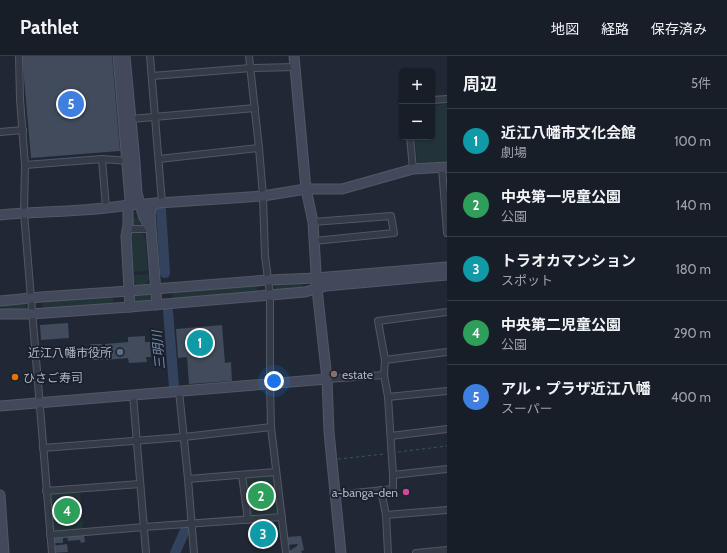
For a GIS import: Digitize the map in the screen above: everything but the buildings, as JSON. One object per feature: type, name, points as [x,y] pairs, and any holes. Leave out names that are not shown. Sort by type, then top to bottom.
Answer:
[{"type":"street","points":[[19,56],[20,99],[25,165],[24,213],[31,314],[52,553]]},
{"type":"street","points":[[118,56],[131,161],[140,205],[150,229]]},
{"type":"street","points":[[125,56],[131,119],[130,200],[126,236],[130,307]]},
{"type":"street","points":[[150,56],[159,159],[159,203]]},
{"type":"street","points":[[249,56],[259,148],[263,196],[265,256],[270,295],[271,427],[286,553]]},
{"type":"street","points":[[294,56],[306,189],[313,222],[316,278],[327,379],[329,432],[341,553]]},
{"type":"street","points":[[152,76],[251,68],[295,67]]},
{"type":"street","points":[[435,100],[447,98]]},
{"type":"street","points":[[131,119],[254,108]]},
{"type":"street","points":[[0,132],[22,130]]},
{"type":"street","points":[[410,140],[413,169]]},
{"type":"street","points":[[159,159],[259,148]]},
{"type":"street","points":[[25,165],[102,159],[131,161]]},
{"type":"street","points":[[102,159],[106,208]]},
{"type":"street","points":[[0,215],[263,196],[306,189],[342,189],[413,169],[444,168],[447,233]]},
{"type":"street","points":[[156,305],[150,215],[152,208],[159,203]]},
{"type":"street","points":[[313,222],[391,216],[394,233],[314,241]]},
{"type":"street","points":[[127,229],[150,229]]},
{"type":"street","points":[[0,301],[447,267]]},
{"type":"street","points":[[0,314],[31,314],[130,307],[305,292],[326,286],[447,275]]},
{"type":"street","points":[[335,495],[393,489],[394,475],[391,436],[388,398],[384,375],[385,360],[378,321],[447,312]]},
{"type":"street","points":[[385,360],[447,352]]},
{"type":"street","points":[[0,406],[384,375]]},
{"type":"street","points":[[179,391],[194,553]]},
{"type":"street","points":[[388,398],[447,391]]},
{"type":"street","points":[[133,395],[146,553]]},
{"type":"street","points":[[43,448],[184,437],[271,427]]},
{"type":"street","points":[[391,436],[447,428]]},
{"type":"street","points":[[394,475],[447,469]]},
{"type":"street","points":[[188,479],[242,476],[276,472]]},
{"type":"street","points":[[242,476],[248,520]]},
{"type":"street","points":[[46,491],[140,484]]},
{"type":"street","points":[[381,490],[386,515],[388,553]]},
{"type":"street","points":[[0,495],[4,553]]},
{"type":"street","points":[[386,515],[447,510]]},
{"type":"street","points":[[50,535],[282,517]]},
{"type":"street","points":[[416,553],[447,550]]},
{"type":"shaded area","points":[[447,104],[447,165],[420,167],[417,163],[415,140],[435,140],[435,106]]},
{"type":"shaded area","points":[[140,217],[139,225],[133,225],[131,218]]},
{"type":"shaded area","points":[[136,231],[142,233],[145,238],[148,271],[131,272],[130,235]]},
{"type":"shaded area","points":[[150,274],[145,285],[140,286],[134,283],[133,275]]},
{"type":"shaded area","points":[[303,283],[304,289],[276,290],[275,286],[275,284]]},
{"type":"shaded area","points":[[257,284],[257,292],[173,299],[172,290]]},
{"type":"shaded area","points":[[149,293],[151,300],[149,301],[137,302],[134,299],[135,295]]},
{"type":"shaded area","points":[[113,295],[113,304],[43,309],[43,301]]},
{"type":"shaded area","points":[[22,302],[26,305],[25,310],[3,310],[3,304]]},
{"type":"shaded area","points":[[274,475],[277,513],[250,515],[245,478]]},
{"type":"shaded area","points":[[78,491],[80,493],[83,527],[81,530],[56,531],[53,529],[50,496],[53,493]]},
{"type":"waterway","name":"三明川","points":[[161,210],[165,273]]},
{"type":"waterway","name":"三明川","points":[[168,311],[174,387]]},
{"type":"waterway","name":"三明川","points":[[175,553],[186,528]]},
{"type":"place","name":"アル・プラザ近江八幡","points":[[71,104]]},
{"type":"place","name":"近江八幡市文化会館","points":[[200,343]]},
{"type":"place","name":"近江八幡市役所","points":[[120,352]]},
{"type":"place","name":"estate","points":[[334,374]]},
{"type":"place","name":"ひさご寿司","points":[[15,377]]},
{"type":"place","name":"a-banga-den","points":[[406,492]]},
{"type":"place","name":"中央第一児童公園","points":[[261,496]]},
{"type":"place","name":"中央第二児童公園","points":[[67,511]]},
{"type":"place","name":"トラオカマンション","points":[[263,534]]}]
